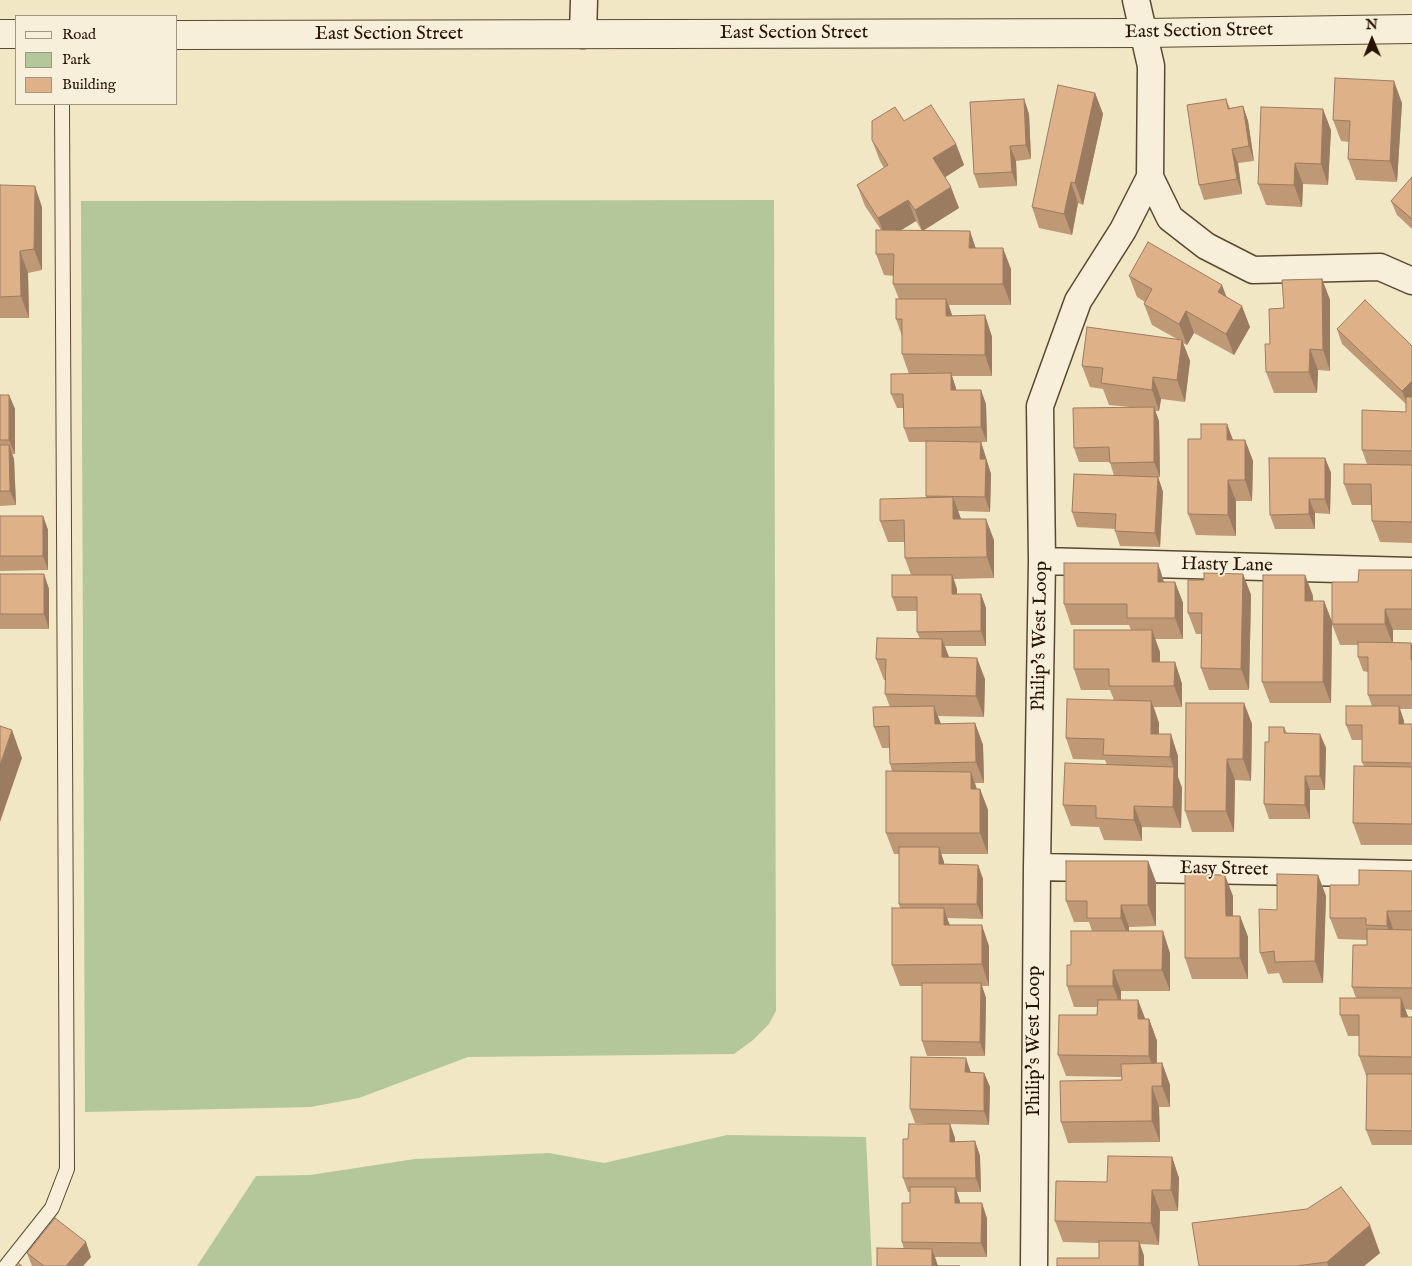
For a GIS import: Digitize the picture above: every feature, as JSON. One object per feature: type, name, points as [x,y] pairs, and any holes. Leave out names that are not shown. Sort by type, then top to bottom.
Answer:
[{"type":"street","points":[[583,35],[584,0]]},
{"type":"street","name":"Philip's West Loop","points":[[1034,1266],[1036,867],[1042,562],[1040,406],[1078,301],[1123,230],[1150,177],[1151,73],[1136,0]]},
{"type":"street","name":"East Section Street","points":[[178,34],[1144,33],[1412,29]]},
{"type":"street","points":[[0,34],[15,34]]},
{"type":"street","points":[[1150,177],[1170,218],[1206,246],[1253,270],[1380,267],[1412,281]]},
{"type":"street","name":"Hasty Lane","points":[[1042,562],[1412,571]]},
{"type":"street","name":"Easy Street","points":[[1036,867],[1412,874]]},
{"type":"lane","points":[[6,1266],[52,1208],[67,1169],[62,105]]},
{"type":"green space","points":[[774,200],[776,1011],[769,1024],[753,1040],[734,1054],[468,1057],[359,1098],[311,1107],[85,1112],[81,201]]},
{"type":"green space","points":[[727,1135],[866,1137],[872,1266],[197,1266],[256,1176],[310,1175],[415,1159],[549,1153],[604,1163]]},
{"type":"building","points":[[1335,78],[1394,81],[1390,161],[1348,159],[1350,121],[1333,120]]},
{"type":"building","points":[[1058,85],[1095,93],[1075,183],[1071,182],[1064,214],[1032,207]]},
{"type":"building","points":[[1024,99],[1026,145],[1010,146],[1012,172],[974,174],[970,102]]},
{"type":"building","points":[[1226,99],[1228,109],[1243,106],[1249,146],[1232,149],[1237,179],[1199,185],[1187,105]]},
{"type":"building","points":[[931,105],[956,144],[933,158],[951,187],[915,210],[908,200],[878,218],[857,185],[888,165],[872,140],[872,121],[895,107],[904,121]]},
{"type":"building","points":[[1261,107],[1323,109],[1321,164],[1295,163],[1294,185],[1258,184]]},
{"type":"building","points":[[1412,177],[1412,219],[1391,201]]},
{"type":"building","points":[[0,185],[35,186],[34,249],[20,251],[21,296],[0,297]]},
{"type":"building","points":[[876,230],[970,231],[969,248],[1003,248],[1003,284],[893,284],[894,254],[876,254]]},
{"type":"building","points":[[1148,242],[1222,285],[1218,292],[1242,306],[1226,334],[1186,311],[1179,324],[1144,304],[1152,289],[1129,276]]},
{"type":"building","points":[[1322,279],[1323,350],[1310,349],[1309,372],[1266,372],[1265,344],[1270,344],[1269,309],[1284,308],[1282,280]]},
{"type":"building","points":[[896,299],[946,299],[946,316],[985,315],[985,355],[902,354],[902,319],[896,319]]},
{"type":"building","points":[[1365,300],[1412,346],[1412,381],[1402,391],[1337,329]]},
{"type":"building","points":[[1087,327],[1182,340],[1177,380],[1153,377],[1152,390],[1101,383],[1103,368],[1082,366]]},
{"type":"building","points":[[951,373],[951,390],[981,390],[981,427],[904,428],[903,394],[891,394],[891,374]]},
{"type":"building","points":[[0,395],[9,395],[9,440],[0,440]]},
{"type":"building","points":[[1406,397],[1412,397],[1412,451],[1362,450],[1362,410],[1406,412]]},
{"type":"building","points":[[1154,407],[1154,462],[1110,463],[1109,447],[1074,448],[1073,408]]},
{"type":"building","points":[[1201,424],[1227,424],[1227,440],[1245,440],[1245,480],[1228,480],[1228,515],[1188,514],[1188,439],[1201,439]]},
{"type":"building","points":[[926,441],[981,442],[980,459],[986,459],[985,497],[926,496]]},
{"type":"building","points":[[0,445],[9,445],[10,491],[0,491]]},
{"type":"building","points":[[1269,458],[1325,458],[1325,499],[1309,499],[1309,514],[1270,515]]},
{"type":"building","points":[[1344,464],[1412,465],[1412,522],[1372,521],[1371,484],[1344,484]]},
{"type":"building","points":[[1074,474],[1158,477],[1155,533],[1115,531],[1116,514],[1072,512]]},
{"type":"building","points":[[953,497],[953,519],[986,519],[987,557],[905,558],[904,520],[880,521],[880,499]]},
{"type":"building","points":[[0,516],[43,516],[43,556],[0,556]]},
{"type":"building","points":[[1064,563],[1158,563],[1158,582],[1175,582],[1175,618],[1127,618],[1127,604],[1064,604]]},
{"type":"building","points":[[1359,570],[1412,570],[1412,609],[1385,609],[1385,624],[1332,624],[1332,582],[1358,582]]},
{"type":"building","points":[[1204,573],[1243,574],[1241,669],[1201,668],[1202,613],[1188,613],[1188,580],[1204,580]]},
{"type":"building","points":[[0,574],[44,574],[44,614],[0,614]]},
{"type":"building","points":[[892,575],[952,575],[952,594],[981,594],[981,631],[917,632],[917,597],[892,597]]},
{"type":"building","points":[[1263,575],[1305,575],[1305,601],[1324,601],[1323,682],[1262,682]]},
{"type":"building","points":[[1074,630],[1152,630],[1152,662],[1175,662],[1174,686],[1109,686],[1109,669],[1074,669]]},
{"type":"building","points":[[877,638],[942,639],[942,657],[977,658],[976,696],[885,694],[886,659],[876,659]]},
{"type":"building","points":[[1358,642],[1411,643],[1412,695],[1368,695],[1368,657],[1358,657]]},
{"type":"building","points":[[1067,699],[1151,701],[1151,734],[1171,734],[1170,757],[1103,755],[1104,739],[1066,738]]},
{"type":"building","points":[[1186,703],[1244,703],[1243,759],[1227,759],[1226,811],[1185,811]]},
{"type":"building","points":[[934,706],[935,724],[975,723],[976,762],[890,764],[889,726],[874,727],[873,707]]},
{"type":"building","points":[[1346,706],[1399,706],[1399,724],[1412,724],[1412,763],[1362,762],[1362,725],[1346,725]]},
{"type":"building","points":[[0,726],[12,730],[0,765]]},
{"type":"building","points":[[1269,727],[1284,727],[1284,733],[1320,734],[1320,776],[1305,776],[1305,805],[1264,804],[1265,742],[1269,742]]},
{"type":"building","points":[[1065,763],[1174,767],[1173,807],[1134,806],[1134,820],[1096,818],[1096,806],[1063,805]]},
{"type":"building","points":[[1354,766],[1412,767],[1412,824],[1353,823]]},
{"type":"building","points":[[886,771],[971,772],[971,789],[980,789],[980,833],[886,833]]},
{"type":"building","points":[[899,847],[939,847],[939,864],[978,865],[977,904],[899,904]]},
{"type":"building","points":[[1066,861],[1148,861],[1148,905],[1121,905],[1121,918],[1087,918],[1087,901],[1066,901]]},
{"type":"building","points":[[1359,870],[1412,871],[1412,911],[1387,911],[1387,926],[1366,925],[1366,918],[1330,918],[1330,885],[1359,885]]},
{"type":"building","points":[[1185,874],[1225,875],[1226,916],[1240,916],[1240,958],[1185,958]]},
{"type":"building","points":[[1277,874],[1318,875],[1315,961],[1275,962],[1274,951],[1260,953],[1259,909],[1277,910]]},
{"type":"building","points":[[892,908],[944,908],[944,925],[982,925],[982,964],[892,965]]},
{"type":"building","points":[[1367,929],[1412,930],[1412,988],[1352,987],[1353,945],[1367,945]]},
{"type":"building","points":[[1071,931],[1163,931],[1162,970],[1113,970],[1113,986],[1067,986],[1067,965],[1071,965]]},
{"type":"building","points":[[922,983],[981,983],[980,1042],[922,1041]]},
{"type":"building","points":[[1340,998],[1401,998],[1401,1017],[1412,1017],[1412,1057],[1359,1056],[1359,1015],[1340,1015]]},
{"type":"building","points":[[1098,1000],[1138,1000],[1138,1019],[1149,1019],[1149,1056],[1058,1055],[1059,1015],[1097,1015]]},
{"type":"building","points":[[911,1057],[966,1058],[965,1072],[984,1073],[984,1111],[910,1109]]},
{"type":"building","points":[[1162,1063],[1162,1086],[1152,1086],[1152,1121],[1061,1122],[1060,1081],[1122,1080],[1121,1064]]},
{"type":"building","points":[[1367,1074],[1412,1074],[1412,1131],[1366,1130]]},
{"type":"building","points":[[909,1124],[950,1124],[950,1142],[975,1141],[976,1178],[903,1178],[903,1139],[908,1139]]},
{"type":"building","points":[[1108,1156],[1172,1157],[1171,1190],[1152,1190],[1151,1223],[1055,1221],[1056,1181],[1107,1182]]},
{"type":"building","points":[[910,1187],[955,1187],[955,1203],[982,1203],[981,1243],[902,1242],[902,1203],[910,1203]]},
{"type":"building","points":[[1341,1187],[1370,1225],[1327,1262],[1296,1266],[1199,1266],[1192,1223],[1307,1209]]},
{"type":"building","points":[[55,1218],[86,1242],[66,1266],[44,1266],[27,1253]]},
{"type":"building","points":[[1099,1241],[1139,1241],[1139,1266],[1057,1266],[1057,1258],[1099,1258]]},
{"type":"building","points":[[877,1248],[932,1249],[932,1266],[877,1266]]}]
